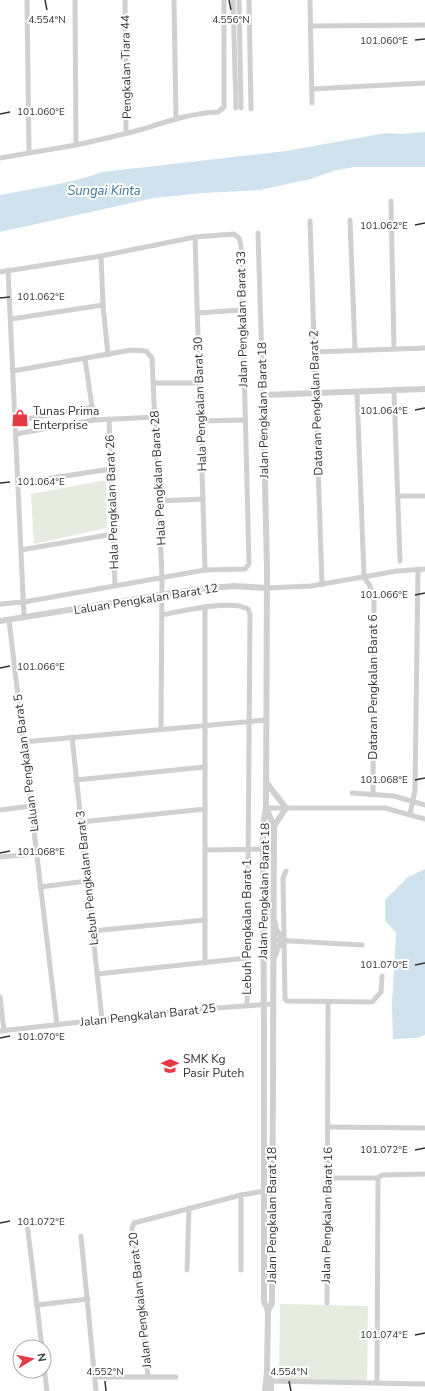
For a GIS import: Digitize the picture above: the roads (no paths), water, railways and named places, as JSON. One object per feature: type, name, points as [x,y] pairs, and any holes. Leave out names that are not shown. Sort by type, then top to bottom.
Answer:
[{"type":"street","points":[[27,0],[30,153]]},
{"type":"street","points":[[75,0],[76,144]]},
{"type":"street","name":"Pengkalan Tiara 44","points":[[125,0],[126,133]]},
{"type":"street","points":[[174,0],[176,119]]},
{"type":"street","points":[[0,158],[126,133],[201,112],[218,112],[224,107],[224,0]]},
{"type":"street","points":[[233,0],[237,47]]},
{"type":"street","points":[[238,108],[237,47],[239,0]]},
{"type":"street","points":[[249,0],[251,109]]},
{"type":"street","points":[[310,0],[312,103]]},
{"type":"street","points":[[311,26],[425,25]]},
{"type":"street","points":[[237,47],[250,47]]},
{"type":"street","points":[[312,89],[425,83]]},
{"type":"street","points":[[391,201],[394,349]]},
{"type":"street","points":[[350,220],[355,350]]},
{"type":"street","name":"Dataran Pengkalan Barat 2","points":[[310,221],[322,585]]},
{"type":"street","name":"Jalan Pengkalan Barat 18","points":[[258,233],[263,394],[266,588],[266,808],[263,825],[262,849],[264,1004],[264,1301],[268,1311],[268,1381],[265,1391]]},
{"type":"street","name":"Jalan Pengkalan Barat 33","points":[[0,272],[101,256],[195,237],[234,234],[239,238],[241,245],[241,310],[250,564],[245,569],[205,570]]},
{"type":"street","name":"Hala Pengkalan Barat 30","points":[[195,237],[205,570]]},
{"type":"street","points":[[13,371],[108,355],[102,305],[101,256]]},
{"type":"street","points":[[8,270],[24,618]]},
{"type":"street","points":[[11,319],[102,305]]},
{"type":"street","points":[[198,313],[241,310]]},
{"type":"street","points":[[314,352],[425,348]]},
{"type":"street","name":"Hala Pengkalan Barat 28","points":[[108,355],[139,350],[150,355],[154,362],[162,578],[161,729]]},
{"type":"street","points":[[85,359],[94,420]]},
{"type":"street","points":[[154,383],[199,383]]},
{"type":"street","points":[[263,394],[425,389]]},
{"type":"street","points":[[394,391],[400,561]]},
{"type":"street","name":"Dataran Pengkalan Barat 6","points":[[357,392],[364,577],[370,586],[374,599],[373,793]]},
{"type":"street","points":[[15,420],[92,407]]},
{"type":"street","points":[[16,434],[94,420],[155,417]]},
{"type":"street","name":"Hala Pengkalan Barat 26","points":[[109,419],[115,585]]},
{"type":"street","points":[[200,421],[245,420]]},
{"type":"street","points":[[18,483],[111,469]]},
{"type":"street","points":[[398,496],[425,496]]},
{"type":"street","points":[[159,501],[203,499]]},
{"type":"street","points":[[21,550],[113,534]]},
{"type":"street","points":[[410,814],[415,790],[418,569]]},
{"type":"street","name":"Laluan Pengkalan Barat 12","points":[[0,621],[198,588],[234,586],[275,589],[322,585],[364,577],[425,569]]},
{"type":"street","points":[[0,604],[24,602],[205,570]]},
{"type":"street","name":"Lebuh Pengkalan Barat 1","points":[[205,607],[242,606],[248,609],[250,614],[247,1005]]},
{"type":"street","points":[[162,615],[205,607],[206,963]]},
{"type":"street","name":"Laluan Pengkalan Barat 5","points":[[9,620],[57,1025]]},
{"type":"street","points":[[23,742],[266,720]]},
{"type":"street","name":"Lebuh Pengkalan Barat 3","points":[[72,737],[102,1020]]},
{"type":"street","points":[[76,780],[205,767]]},
{"type":"street","points":[[266,782],[286,808]]},
{"type":"street","points":[[352,793],[373,793],[401,797],[425,804]]},
{"type":"street","points":[[0,810],[31,806]]},
{"type":"street","points":[[266,808],[386,808],[425,819]]},
{"type":"street","name":"Jalan Pengkalan Barat 18","points":[[266,808],[274,826],[272,969],[272,1303],[268,1311]]},
{"type":"street","points":[[274,826],[286,808]]},
{"type":"street","points":[[81,822],[205,809]]},
{"type":"street","name":"Lebuh Pengkalan Barat 1","points":[[205,850],[274,849]]},
{"type":"street","points":[[0,857],[36,854]]},
{"type":"street","points":[[286,871],[282,878],[285,999],[287,1001],[372,1002],[381,992],[382,976]]},
{"type":"street","points":[[40,887],[87,881]]},
{"type":"street","points":[[273,912],[276,930],[283,940]]},
{"type":"street","points":[[263,918],[267,934],[273,940],[362,945]]},
{"type":"street","points":[[92,931],[205,920]]},
{"type":"street","points":[[263,961],[273,940]]},
{"type":"street","points":[[272,969],[277,949],[283,940]]},
{"type":"street","points":[[97,974],[247,958]]},
{"type":"street","points":[[0,997],[2,1031]]},
{"type":"street","name":"Jalan Pengkalan Barat 16","points":[[327,1302],[328,1002]]},
{"type":"street","name":"Jalan Pengkalan Barat 25","points":[[2,1031],[247,1005],[272,1004]]},
{"type":"street","points":[[328,1127],[425,1128]]},
{"type":"street","points":[[328,1178],[425,1174]]},
{"type":"street","points":[[377,1382],[379,1177]]},
{"type":"street","points":[[187,1270],[189,1208],[264,1190],[272,1190]]},
{"type":"street","points":[[241,1270],[242,1195]]},
{"type":"street","name":"Jalan Pengkalan Barat 20","points":[[148,1376],[132,1228],[134,1223],[189,1208]]},
{"type":"street","points":[[27,1223],[41,1339]]},
{"type":"street","points":[[81,1236],[96,1391]]},
{"type":"street","points":[[37,1305],[88,1300]]},
{"type":"street","points":[[95,1377],[176,1377]]},
{"type":"street","points":[[46,1379],[47,1391]]},
{"type":"street","points":[[268,1381],[425,1384]]},
{"type":"street","name":"Jalan Pengkalan Barat 18","points":[[268,1381],[271,1391]]},
{"type":"water","name":"Sungai Kinta","points":[[425,132],[425,167],[354,167],[333,171],[311,179],[260,190],[203,193],[154,198],[0,232],[0,195],[64,183],[102,172],[286,151],[386,133],[401,134]]},
{"type":"water","points":[[425,869],[425,1035],[417,1038],[393,1039],[392,1003],[396,933],[385,920],[385,900],[408,877]]},
{"type":"place","name":"Tunas Prima Enterprise","points":[[20,418]]},
{"type":"place","name":"SMK Kg Pasir Puteh","points":[[170,1066]]}]
